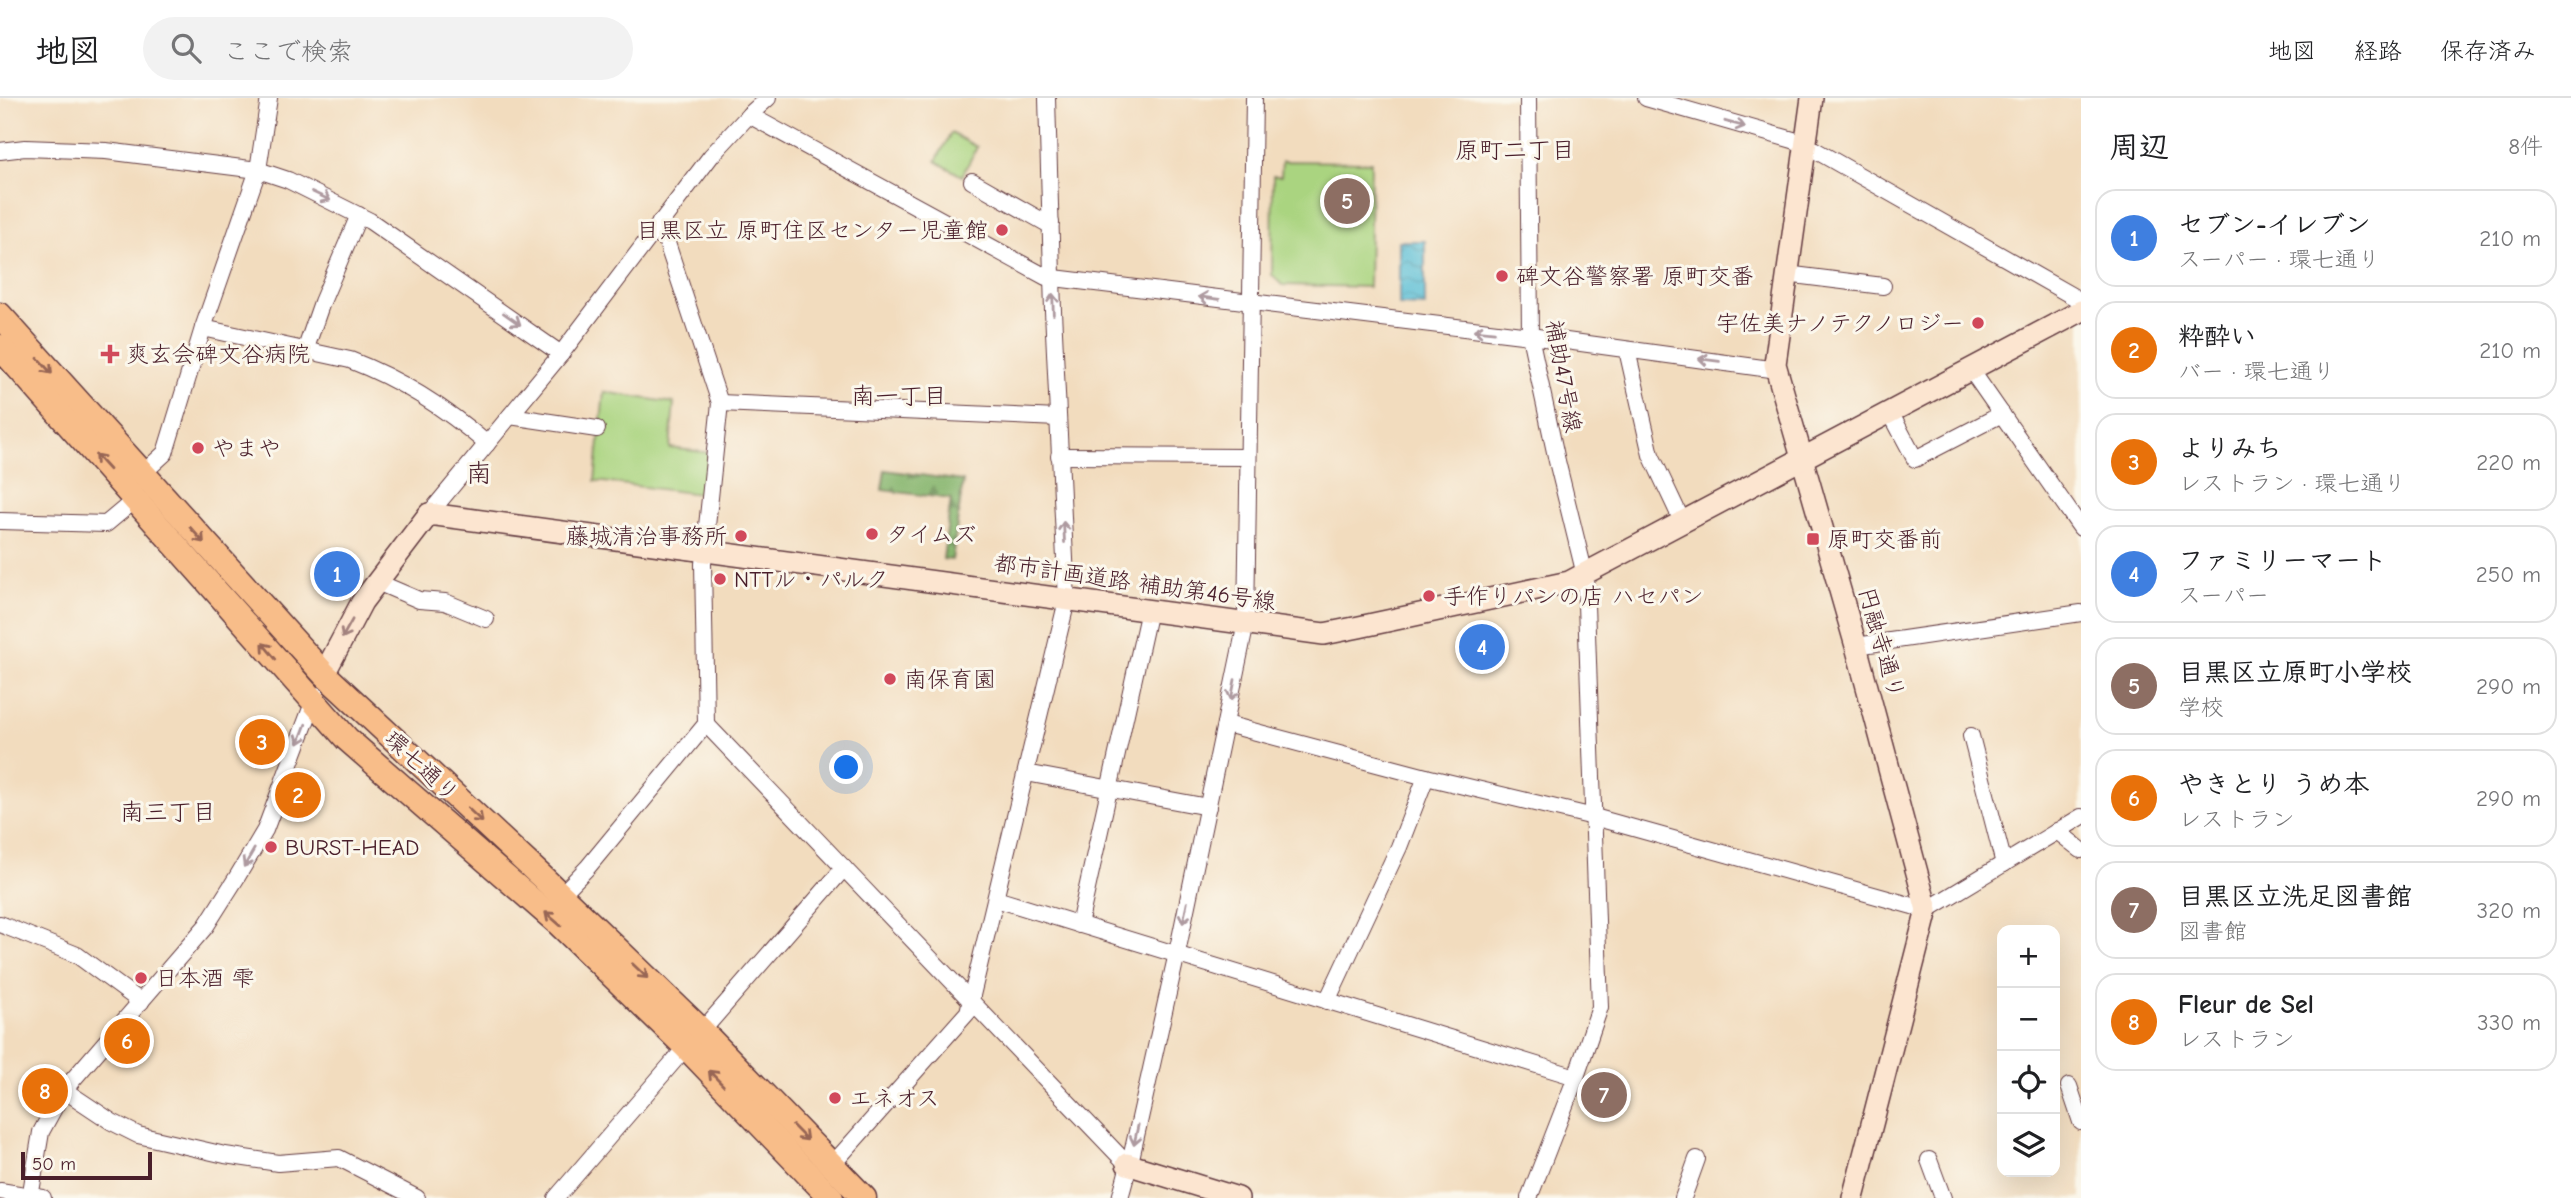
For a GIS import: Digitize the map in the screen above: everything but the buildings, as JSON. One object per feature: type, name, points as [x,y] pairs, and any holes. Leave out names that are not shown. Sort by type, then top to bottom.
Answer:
[{"type":"main road","name":"環七通り","points":[[0,315],[324,674],[561,895],[694,1039],[822,1185],[864,1198]]},
{"type":"main road","name":"環七通り","points":[[0,347],[314,702],[369,758],[694,1039]]},
{"type":"main road","points":[[369,758],[389,735]]},
{"type":"street","points":[[142,474],[165,453],[203,328],[258,170],[269,98]]},
{"type":"street","points":[[822,1185],[968,1012],[1068,600],[1059,456],[1047,98]]},
{"type":"street","points":[[1120,1198],[1177,953],[1246,623],[1254,98]]},
{"type":"street","name":"補助47号線","points":[[1528,98],[1530,336],[1557,461],[1586,575],[1600,1007],[1529,1198]]},
{"type":"street","points":[[1646,98],[1685,104],[1806,145],[2081,301]]},
{"type":"street","name":"円融寺通り","points":[[1812,98],[1786,274],[1776,364],[1927,910],[1853,1198]]},
{"type":"street","points":[[0,1191],[34,1197],[41,1132],[64,1090],[206,926],[253,851],[265,830],[324,674],[362,602],[429,514],[561,354],[711,156],[760,104],[1002,254],[1052,278],[1530,336],[1777,370]]},
{"type":"street","points":[[0,151],[79,148],[258,170],[288,180],[359,215],[561,354]]},
{"type":"street","points":[[972,181],[1046,223],[1051,223]]},
{"type":"street","points":[[305,351],[322,302],[359,215]]},
{"type":"street","points":[[561,895],[588,867],[706,724],[703,564],[720,403],[660,222]]},
{"type":"street","points":[[1786,274],[1883,286]]},
{"type":"street","name":"都市計画道路 補助第46号線","points":[[429,514],[1324,634],[1569,582],[1586,575],[2081,311]]},
{"type":"street","points":[[203,328],[350,360],[372,369],[450,414],[487,443]]},
{"type":"street","points":[[1627,349],[1651,455],[1683,523]]},
{"type":"street","points":[[1971,370],[2081,528]]},
{"type":"street","points":[[720,403],[1058,418]]},
{"type":"street","points":[[1890,412],[1915,459],[2002,414]]},
{"type":"street","points":[[510,416],[597,429]]},
{"type":"street","points":[[1059,456],[1248,457]]},
{"type":"street","points":[[0,521],[106,524],[136,499]]},
{"type":"street","points":[[377,582],[419,600],[445,602],[486,619]]},
{"type":"street","points":[[1079,925],[1149,610]]},
{"type":"street","points":[[1856,646],[2081,612]]},
{"type":"street","points":[[706,724],[1128,1164],[1214,1194],[1238,1198]]},
{"type":"street","points":[[1226,724],[1426,777],[1594,817],[1927,910],[2081,817]]},
{"type":"street","points":[[1971,736],[2004,864]]},
{"type":"street","points":[[1026,773],[1208,807]]},
{"type":"street","points":[[1326,1001],[1399,847],[1426,777]]},
{"type":"street","points":[[2057,831],[2081,849]]},
{"type":"street","points":[[556,1198],[844,868]]},
{"type":"street","points":[[996,899],[1576,1077]]},
{"type":"street","points":[[0,924],[77,955],[141,1002]]},
{"type":"street","points":[[2068,1086],[2081,1122]]},
{"type":"street","points":[[64,1090],[112,1122],[138,1135],[225,1155],[278,1163],[339,1158],[417,1198]]},
{"type":"street","points":[[1683,1198],[1697,1159]]},
{"type":"street","points":[[1928,1160],[1942,1198]]},
{"type":"green space","points":[[951,133],[977,147],[962,176],[936,161]]},
{"type":"green space","points":[[1282,161],[1371,162],[1369,287],[1282,285],[1272,275],[1273,176],[1281,176]]},
{"type":"green space","points":[[604,392],[674,403],[670,448],[712,453],[707,495],[595,481]]},
{"type":"green space","points":[[885,470],[963,481],[952,560],[943,559],[951,499],[882,490]]},
{"type":"water","points":[[1399,241],[1425,241],[1425,306],[1399,305]]},
{"type":"place","name":"目黒区立原町小学校","points":[[1347,201]]},
{"type":"place","name":"目黒区立 原町住区センター児童館","points":[[1002,230]]},
{"type":"place","name":"碑文谷警察署 原町交番","points":[[1502,276]]},
{"type":"place","name":"宇佐美ナノテクノロジー","points":[[1978,323]]},
{"type":"place","name":"爽玄会碑文谷病院","points":[[110,354]]},
{"type":"place","name":"やまや","points":[[198,448]]},
{"type":"place","name":"タイムズ","points":[[872,534]]},
{"type":"place","name":"藤城清治事務所","points":[[741,536]]},
{"type":"place","name":"原町交番前","points":[[1813,539]]},
{"type":"place","name":"セブン-イレブン","points":[[337,574]]},
{"type":"place","name":"NTTル・パルク","points":[[720,579]]},
{"type":"place","name":"手作りパンの店 ハセパン","points":[[1429,596]]},
{"type":"place","name":"ファミリーマート","points":[[1482,647]]},
{"type":"place","name":"南保育園","points":[[890,679]]},
{"type":"place","name":"よりみち","points":[[262,742]]},
{"type":"place","name":"粋酔い","points":[[298,795]]},
{"type":"place","name":"BURST-HEAD","points":[[271,847]]},
{"type":"place","name":"日本酒 雫","points":[[141,978]]},
{"type":"place","name":"やきとり うめ本","points":[[127,1041]]},
{"type":"place","name":"Fleur de Sel","points":[[45,1091]]},
{"type":"place","name":"目黒区立洗足図書館","points":[[1604,1095]]},
{"type":"place","name":"エネオス","points":[[835,1098]]},
{"type":"district","name":"原町二丁目","points":[[1515,150]]},
{"type":"district","name":"南一丁目","points":[[899,396]]},
{"type":"district","name":"南","points":[[479,473]]},
{"type":"district","name":"南三丁目","points":[[168,812]]}]
